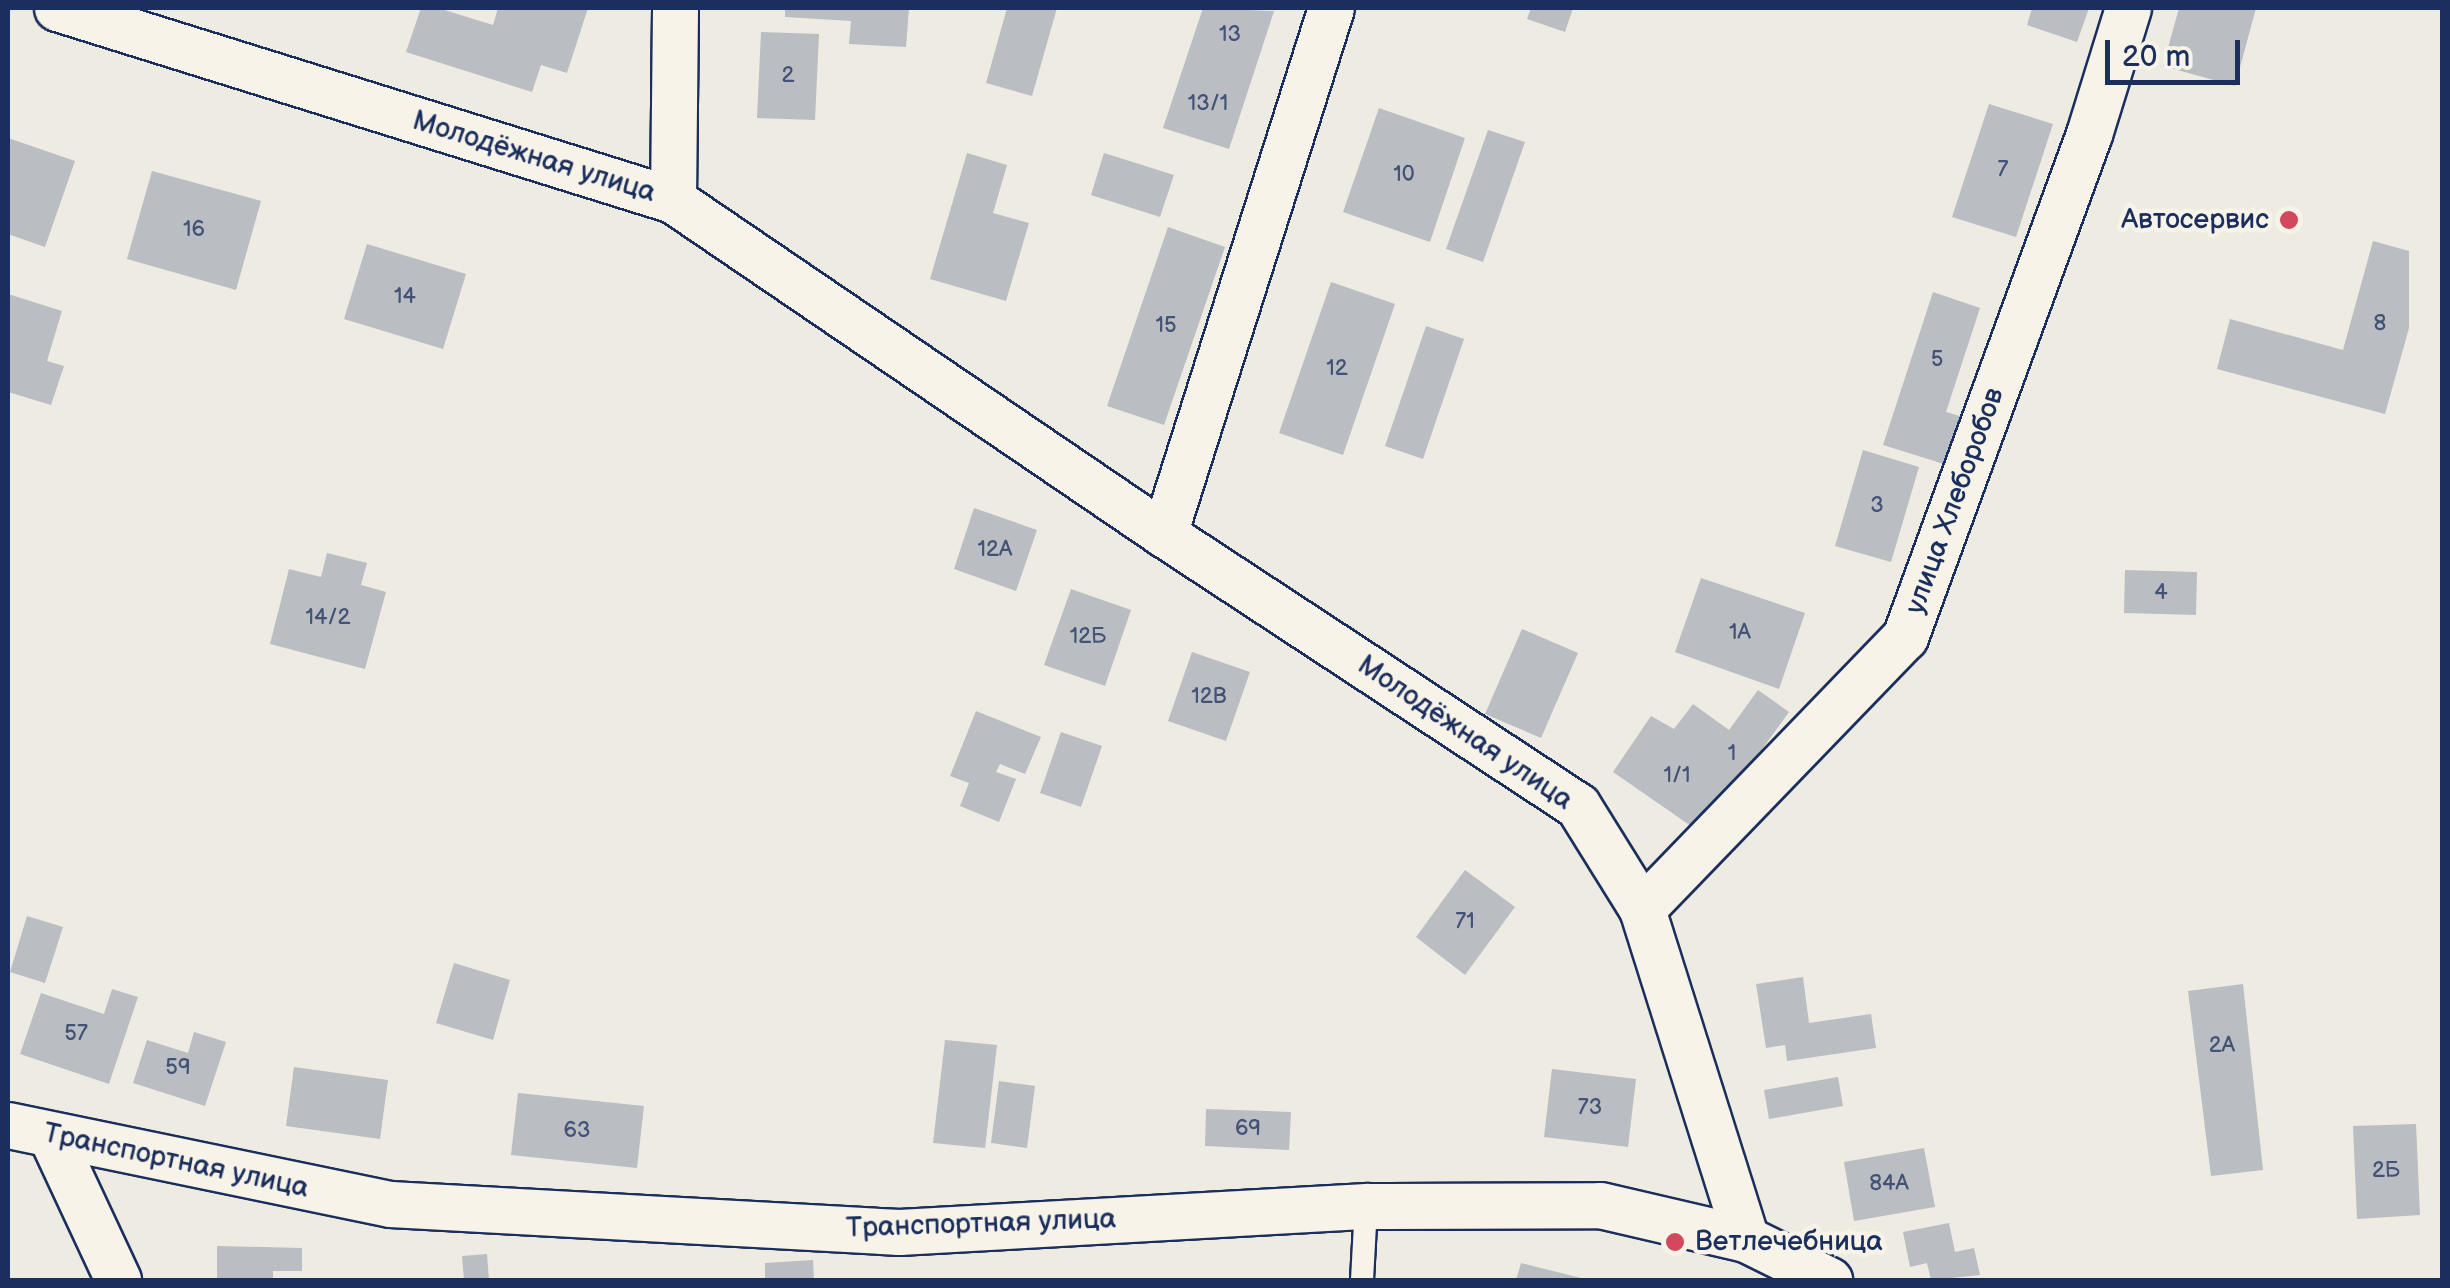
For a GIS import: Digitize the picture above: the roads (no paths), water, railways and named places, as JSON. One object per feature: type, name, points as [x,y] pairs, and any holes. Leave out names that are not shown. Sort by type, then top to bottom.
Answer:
[{"type":"street","name":"Молодёжная улица","points":[[57,8],[673,200],[1164,534],[1578,806],[1642,909],[1746,1238]]},
{"type":"street","points":[[673,200],[676,8]]},
{"type":"street","points":[[1164,534],[1331,8]]},
{"type":"street","name":"улица Хлеборобов","points":[[1642,909],[1905,637],[2089,134],[2128,8]]},
{"type":"street","name":"Транспортная улица","points":[[8,1125],[390,1204],[899,1232],[1366,1206],[1600,1205],[1746,1238],[1829,1280]]},
{"type":"street","points":[[51,1136],[116,1280]]},
{"type":"lane","points":[[1362,1280],[1366,1206]]},
{"type":"place","name":"Автосервис","points":[[2289,220]]},
{"type":"place","name":"Ветлечебница","points":[[1675,1242]]}]
